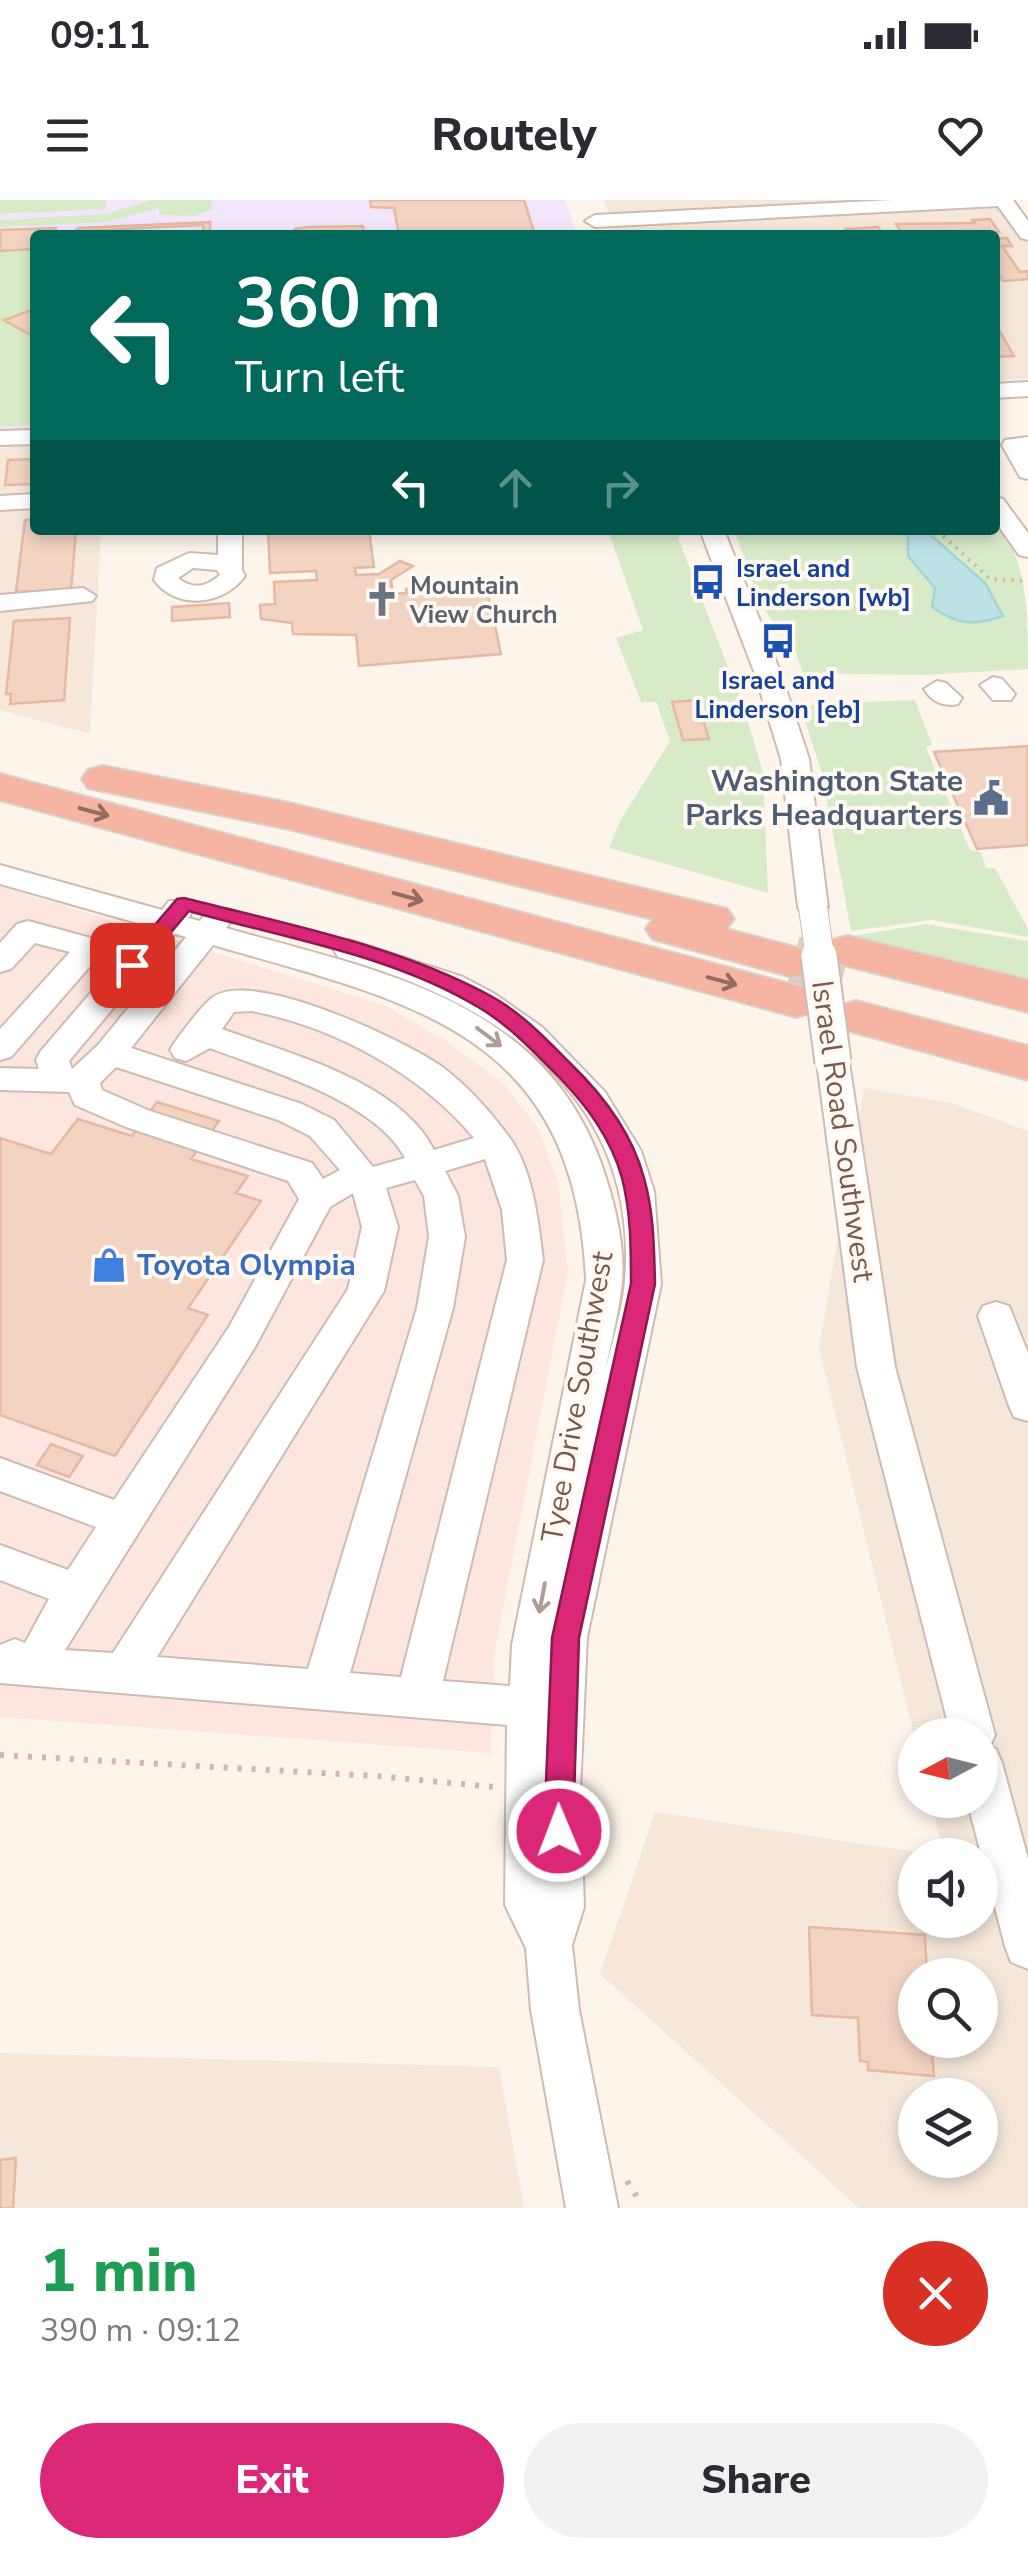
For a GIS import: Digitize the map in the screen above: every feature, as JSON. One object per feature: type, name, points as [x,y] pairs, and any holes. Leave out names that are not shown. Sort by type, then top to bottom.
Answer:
[{"type":"highway","points":[[0,752],[798,952]]},
{"type":"highway","points":[[0,787],[798,952]]},
{"type":"highway","points":[[852,981],[1028,996]]},
{"type":"highway","points":[[852,981],[1028,1024]]},
{"type":"highway","points":[[852,981],[912,1032],[1028,1066]]},
{"type":"street","points":[[587,200],[597,228],[1003,200],[1028,234]]},
{"type":"street","points":[[1000,391],[1028,389]]},
{"type":"street","points":[[0,438],[30,437]]},
{"type":"street","points":[[1028,444],[1013,445],[1028,472]]},
{"type":"street","points":[[1000,481],[1028,482]]},
{"type":"street","points":[[0,503],[30,501]]},
{"type":"street","points":[[1000,511],[1028,550]]},
{"type":"street","points":[[230,535],[231,568]]},
{"type":"street","name":"Israel Road Southwest","points":[[714,535],[768,674],[795,758],[798,952],[833,1062],[876,1366],[968,1718]]},
{"type":"street","points":[[0,603],[83,596]]},
{"type":"street","name":"Tyee Drive Southwest","points":[[0,852],[362,976],[425,1000],[470,1023],[533,1077],[562,1115],[584,1156],[605,1236],[604,1280],[533,1646],[558,1793],[561,1906],[548,1944]]},
{"type":"street","name":"Tyee Drive Southwest","points":[[0,874],[195,918]]},
{"type":"street","points":[[65,1074],[104,998],[132,965],[195,918]]},
{"type":"street","points":[[0,1078],[65,1074],[110,1053],[170,977],[195,918]]},
{"type":"street","points":[[0,962],[28,930],[91,948],[0,1049]]},
{"type":"street","points":[[132,965],[170,977]]},
{"type":"street","points":[[104,998],[144,1011]]},
{"type":"street","points":[[168,1072],[222,1005],[246,999],[351,1032],[435,1075],[470,1108],[496,1144],[511,1175],[524,1221],[524,1260],[417,1698]]},
{"type":"street","points":[[198,1039],[212,1036],[352,1091],[412,1137],[441,1196],[447,1237],[435,1308],[324,1691]]},
{"type":"street","points":[[110,1053],[290,1112],[322,1128],[363,1178],[380,1226],[366,1291],[124,1673]]},
{"type":"street","points":[[65,1074],[87,1097],[138,1119],[300,1172],[317,1198]]},
{"type":"street","points":[[12,1661],[76,1591],[123,1520],[242,1338],[317,1198],[363,1178],[496,1144]]},
{"type":"street","points":[[996,1316],[1028,1406]]},
{"type":"street","points":[[0,1474],[123,1520]]},
{"type":"street","points":[[0,1562],[76,1591]]},
{"type":"street","points":[[12,1661],[546,1708]]},
{"type":"street","name":"Tyee Drive Southwest","points":[[546,1708],[526,1790],[528,1904],[548,1944],[558,2027],[592,2208]]},
{"type":"street","points":[[994,1818],[1028,1946]]},
{"type":"path","points":[[942,535],[990,579],[1028,581]]},
{"type":"path","points":[[0,1755],[376,1776],[526,1790]]},
{"type":"shaded area","points":[[0,200],[565,200],[576,230],[30,230],[30,428],[0,430]]},
{"type":"shaded area","points":[[604,200],[1014,200],[1028,219],[1028,379],[1000,381],[1000,230],[615,230]]},
{"type":"shaded area","points":[[30,445],[30,535],[101,535],[90,734],[0,710],[0,448]]},
{"type":"shaded area","points":[[0,886],[384,1005],[445,1040],[503,1083],[538,1128],[558,1182],[568,1272],[495,1650],[491,1753],[0,1717]]},
{"type":"shaded area","points":[[864,1088],[952,1103],[1028,1131],[1028,2208],[859,2208],[600,1974],[655,1812],[898,1849],[898,1938],[998,1938],[998,1838],[940,1838],[935,1818],[998,1818],[998,1718],[910,1718],[819,1348]]},
{"type":"shaded area","points":[[0,2053],[499,2067],[524,2208],[0,2208]]},
{"type":"green space","points":[[0,200],[106,200],[105,209],[0,214]]},
{"type":"green space","points":[[152,200],[211,200],[212,209],[195,216],[161,215],[158,208],[107,222],[0,227],[0,220],[106,214]]},
{"type":"green space","points":[[30,251],[30,425],[0,427],[0,252]]},
{"type":"green space","points":[[1000,528],[1014,552],[1024,590],[1028,669],[925,675],[803,673],[789,633],[773,623],[760,602],[736,535],[1000,535]]},
{"type":"green space","points":[[610,535],[681,535],[678,538],[744,708],[763,773],[768,893],[609,848],[621,819],[670,741],[656,702],[641,702],[616,638],[643,630]]},
{"type":"green space","points":[[915,700],[932,744],[926,748],[970,850],[981,852],[986,868],[995,868],[1028,929],[1028,937],[932,920],[851,931],[821,770],[804,710],[815,704]]},
{"type":"green space","points":[[925,924],[1028,941],[1028,978],[853,936]]},
{"type":"water","points":[[931,535],[985,583],[1003,616],[966,622],[932,607],[935,588],[908,556],[908,536]]},
{"type":"building","points":[[370,200],[524,200],[533,230],[398,230],[394,208],[371,207]]},
{"type":"building","points":[[990,219],[998,230],[900,230],[896,224],[975,223],[972,220]]},
{"type":"building","points":[[210,222],[210,230],[204,230],[203,225],[76,230]]},
{"type":"building","points":[[363,226],[363,230],[294,230]]},
{"type":"building","points":[[878,227],[880,230],[847,230]]},
{"type":"building","points":[[56,228],[30,230],[30,249],[0,251],[0,230]]},
{"type":"building","points":[[1007,238],[1012,246],[1002,246],[1020,272],[1028,271],[1028,279],[1003,281],[1000,239]]},
{"type":"building","points":[[30,311],[30,334],[29,334],[4,320]]},
{"type":"building","points":[[1000,332],[1014,356],[1000,357]]},
{"type":"building","points":[[30,459],[30,484],[5,485],[8,460]]},
{"type":"building","points":[[25,520],[30,520],[30,535],[76,535],[71,590],[16,592]]},
{"type":"building","name":"Mountain View Church","points":[[268,535],[370,535],[374,567],[355,568],[356,575],[379,574],[400,561],[413,566],[391,580],[393,594],[406,593],[406,589],[486,584],[501,654],[359,666],[356,635],[293,634],[292,623],[261,619],[260,605],[275,604],[274,582],[317,580],[316,571],[270,573]]},
{"type":"building","points":[[229,603],[230,617],[172,621],[172,607]]},
{"type":"building","points":[[70,618],[64,700],[10,704],[11,694],[6,694],[14,621]]},
{"type":"building","points":[[697,700],[709,739],[683,740],[672,702]]},
{"type":"building","name":"Washington State Parks Headquarters","points":[[1028,746],[1028,845],[977,849],[934,752]]},
{"type":"building","name":"Toyota Olympia","points":[[157,1102],[219,1121],[191,1159],[248,1176],[236,1193],[261,1201],[188,1308],[208,1315],[115,1456],[0,1415],[0,1138],[51,1154],[78,1119],[132,1136]]},
{"type":"building","points":[[51,1444],[83,1456],[69,1477],[37,1465]]},
{"type":"building","points":[[809,1927],[925,1938],[926,1958],[898,1958],[898,2058],[932,2058],[934,2076],[868,2070],[868,2062],[860,2061],[858,2018],[812,2015]]},
{"type":"building","points":[[16,2158],[13,2208],[0,2208],[0,2160]]},
{"type":"tunnel","points":[[793,962],[851,977]]},
{"type":"place","name":"Israel and Linderson [wb]","points":[[708,582]]},
{"type":"place","name":"Mountain View Church","points":[[382,599]]},
{"type":"place","name":"Israel and Linderson [eb]","points":[[778,641]]},
{"type":"place","name":"Washington State Parks Headquarters","points":[[991,798]]},
{"type":"place","name":"Toyota Olympia","points":[[109,1265]]},
{"type":"route","points":[[132,965],[184,904],[408,966],[484,1001],[528,1032],[588,1094],[612,1127],[633,1177],[643,1230],[643,1284],[566,1638],[559,1831]]}]
